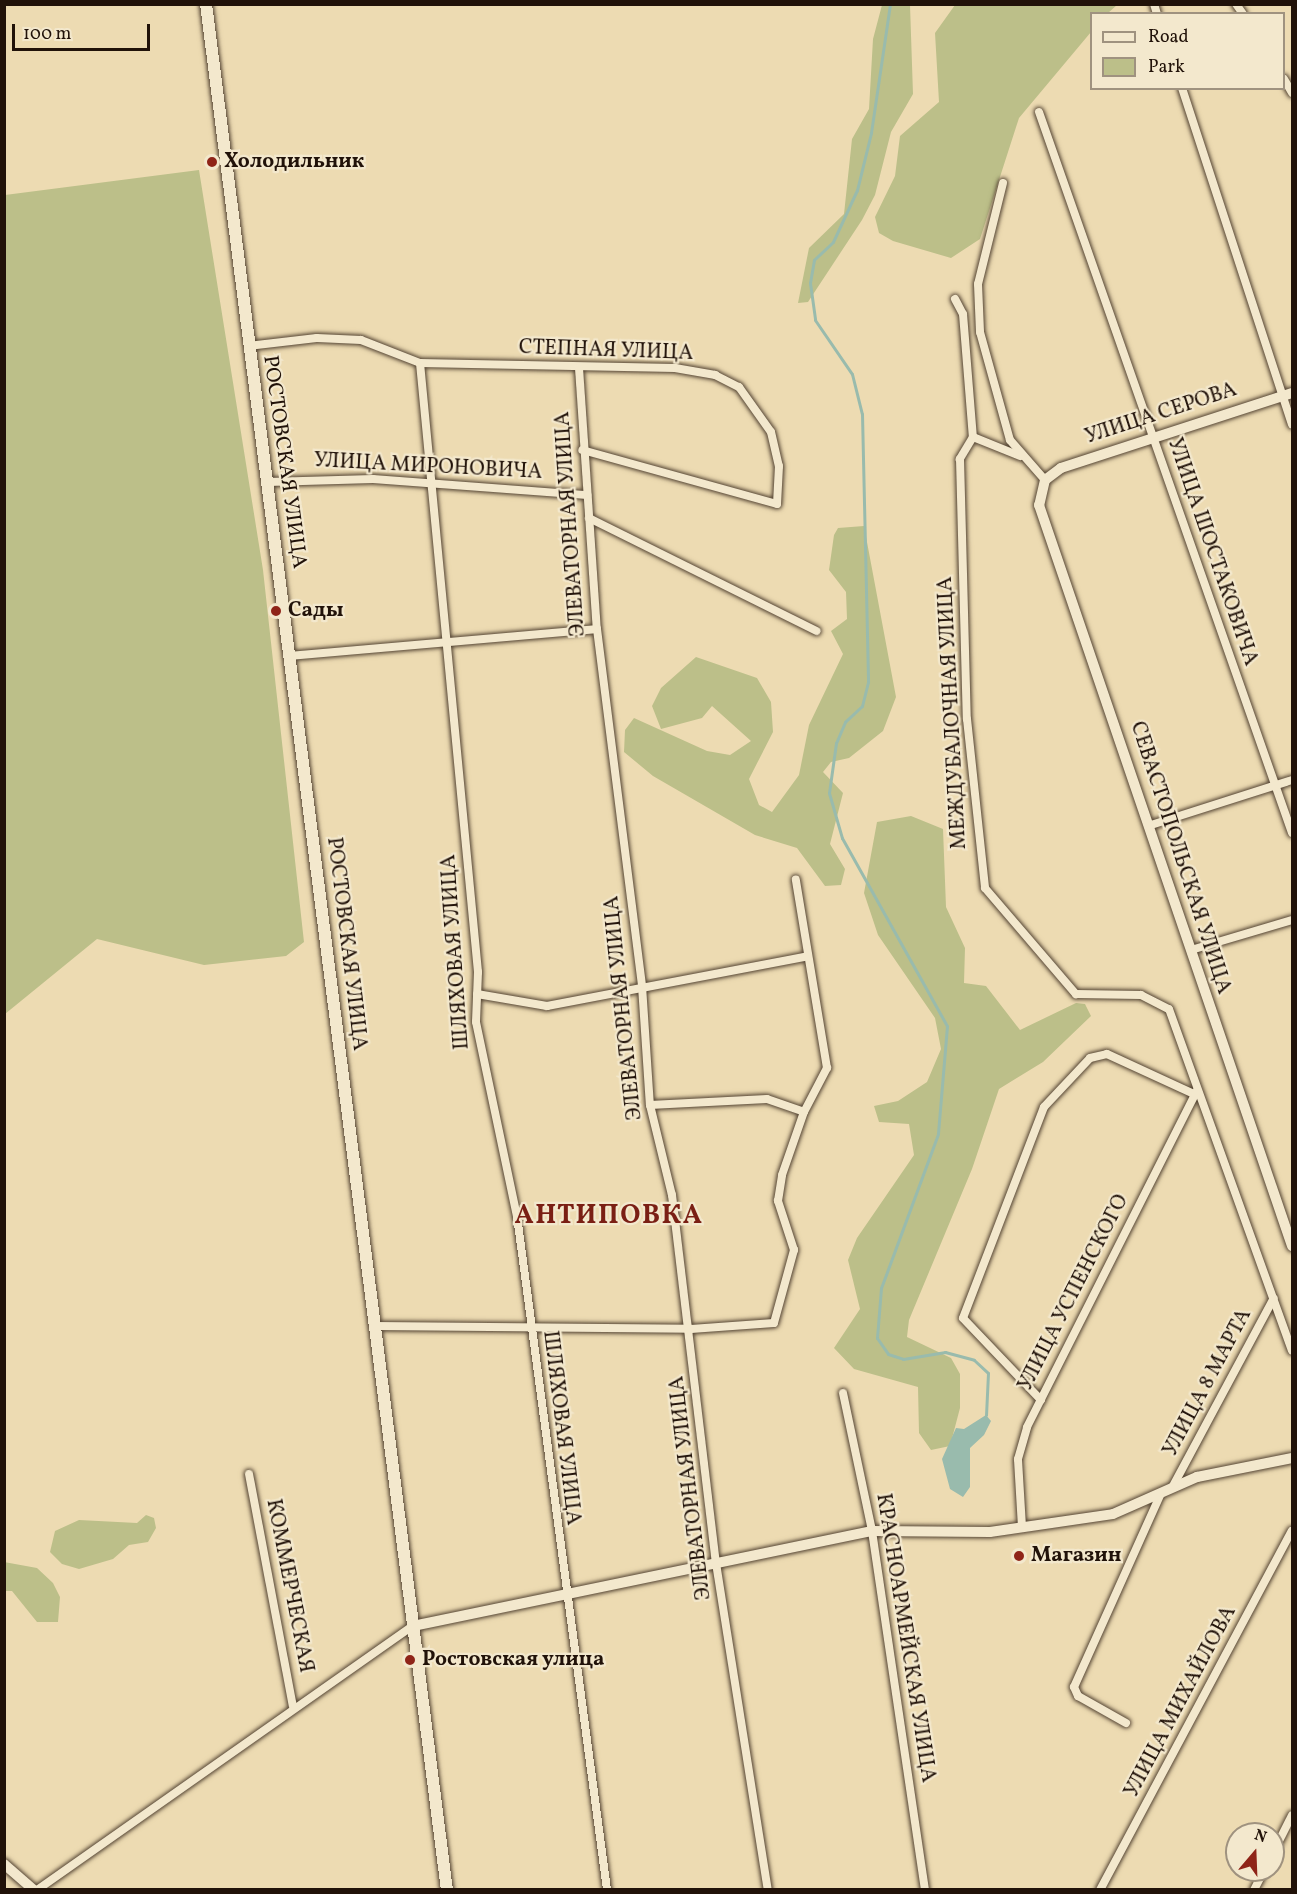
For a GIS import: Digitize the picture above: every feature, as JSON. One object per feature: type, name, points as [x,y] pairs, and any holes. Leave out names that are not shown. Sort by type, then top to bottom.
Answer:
[{"type":"main road","name":"РОСТОВСКАЯ УЛИЦА","points":[[206,4],[447,1890]]},
{"type":"street","points":[[1183,90],[1288,395],[1293,424]]},
{"type":"street","name":"УЛИЦА ШОСТАКОВИЧА","points":[[1040,112],[1274,786],[1293,832]]},
{"type":"street","points":[[1003,183],[978,284],[978,310],[1010,440],[1020,456],[1045,480]]},
{"type":"street","points":[[955,299],[963,314],[973,437],[1020,456]]},
{"type":"street","name":"СТЕПНАЯ УЛИЦА","points":[[248,346],[317,338],[361,340],[420,363],[579,368],[675,368],[729,379],[771,432],[779,466],[777,504],[582,450]]},
{"type":"street","name":"ШЛЯХОВАЯ УЛИЦА","points":[[420,363],[446,639],[480,1048],[517,1216],[564,1593],[607,1890]]},
{"type":"street","name":"ЭЛЕВАТОРНАЯ УЛИЦА","points":[[579,368],[582,450],[590,518],[597,629],[642,986],[650,1105],[672,1195],[692,1329],[716,1563],[768,1890]]},
{"type":"street","name":"УЛИЦА СЕРОВА","points":[[1045,480],[1070,464],[1152,436],[1288,395]]},
{"type":"street","name":"МЕЖДУБАЛОЧНАЯ УЛИЦА","points":[[973,437],[960,459],[966,672],[985,888],[1077,993],[1141,995],[1161,1001],[1178,1024],[1293,1350]]},
{"type":"street","name":"УЛИЦА МИРОНОВИЧА","points":[[268,482],[311,477],[431,481],[587,495]]},
{"type":"street","name":"СЕВАСТОПОЛЬСКАЯ УЛИЦА","points":[[1045,480],[1040,497],[1043,520],[1151,825],[1191,950],[1293,1246]]},
{"type":"street","points":[[590,518],[817,631]]},
{"type":"street","points":[[290,656],[446,639],[597,629]]},
{"type":"street","points":[[1151,825],[1293,780]]},
{"type":"street","points":[[375,1326],[692,1329],[769,1325],[778,1317],[794,1250],[778,1201],[804,1112],[827,1061],[805,957],[796,880]]},
{"type":"street","points":[[1191,950],[1293,920]]},
{"type":"street","points":[[477,994],[547,1006],[642,986],[805,957]]},
{"type":"street","points":[[1041,1400],[963,1318],[1044,1107],[1090,1058],[1107,1054],[1194,1094]]},
{"type":"street","name":"УЛИЦА УСПЕНСКОГО","points":[[1022,1527],[1017,1459],[1041,1400],[1200,1084]]},
{"type":"street","points":[[650,1105],[767,1099],[804,1112]]},
{"type":"street","name":"УЛИЦА 8 МАРТА","points":[[1173,1486],[1274,1298]]},
{"type":"street","name":"КРАСНОАРМЕЙСКАЯ УЛИЦА","points":[[843,1393],[872,1531],[925,1890]]},
{"type":"street","points":[[4,1864],[35,1890],[293,1706],[413,1626],[872,1531],[1022,1527],[1113,1514],[1173,1486],[1293,1458]]},
{"type":"street","name":"КОММЕРЧЕСКАЯ","points":[[249,1474],[293,1706]]},
{"type":"street","points":[[1126,1723],[1078,1696],[1074,1687],[1161,1493]]},
{"type":"street","name":"УЛИЦА МИХАЙЛОВА","points":[[1100,1890],[1293,1531]]},
{"type":"street","points":[[1285,1830],[1293,1815]]},
{"type":"green space","points":[[882,5],[910,5],[913,94],[891,132],[875,195],[862,220],[808,302],[798,303],[809,248],[844,214],[852,139],[869,109],[873,39]]},
{"type":"green space","points":[[955,5],[1117,5],[1109,12],[1090,12],[1090,33],[1019,118],[980,239],[951,258],[893,241],[879,233],[875,217],[895,176],[900,136],[939,102],[935,33]]},
{"type":"green space","points":[[199,170],[263,570],[304,942],[286,956],[204,965],[97,939],[5,1014],[5,195]]},
{"type":"green space","points":[[864,526],[896,697],[883,731],[849,758],[831,762],[823,772],[843,793],[830,844],[845,869],[841,885],[825,886],[797,848],[755,835],[653,776],[624,752],[625,730],[634,718],[707,751],[730,755],[751,741],[712,706],[702,718],[661,729],[652,706],[661,688],[696,657],[757,678],[771,702],[773,732],[749,779],[759,805],[772,812],[799,775],[809,725],[843,654],[831,631],[847,619],[846,592],[829,570],[834,535],[838,528]]},
{"type":"green space","points":[[911,816],[943,829],[946,907],[965,948],[964,983],[986,986],[1020,1030],[1076,1003],[1085,1004],[1091,1016],[1043,1062],[999,1089],[972,1169],[909,1320],[907,1337],[951,1358],[960,1374],[960,1408],[950,1446],[931,1450],[919,1433],[918,1387],[854,1369],[834,1348],[860,1309],[848,1260],[857,1238],[914,1155],[909,1124],[879,1122],[874,1106],[898,1101],[927,1082],[941,1049],[935,1018],[878,935],[864,893],[877,822]]},
{"type":"green space","points":[[146,1515],[154,1518],[156,1528],[148,1542],[129,1545],[113,1559],[79,1569],[62,1564],[50,1552],[55,1531],[79,1520],[137,1523]]},
{"type":"green space","points":[[4,1562],[37,1568],[53,1583],[60,1597],[58,1622],[37,1622],[12,1591],[5,1591]]},
{"type":"shaded area","points":[[986,1415],[991,1421],[984,1435],[970,1448],[970,1487],[963,1497],[950,1489],[942,1459],[956,1428],[964,1429]]},
{"type":"waterway","points":[[890,4],[871,133],[857,190],[833,242],[814,260],[810,283],[815,320],[852,374],[862,414],[868,682],[862,706],[845,722],[836,743],[829,793],[842,838],[947,1026],[938,1134],[881,1288],[877,1338],[888,1354],[903,1359],[945,1352],[974,1360],[988,1373],[986,1415]]},
{"type":"place","name":"Холодильник","points":[[212,162]]},
{"type":"place","name":"Сады","points":[[276,611]]},
{"type":"place","name":"Магазин","points":[[1019,1556]]},
{"type":"place","name":"Ростовская улица","points":[[410,1660]]},
{"type":"district","name":"АНТИПОВКА","points":[[609,1217]]}]
